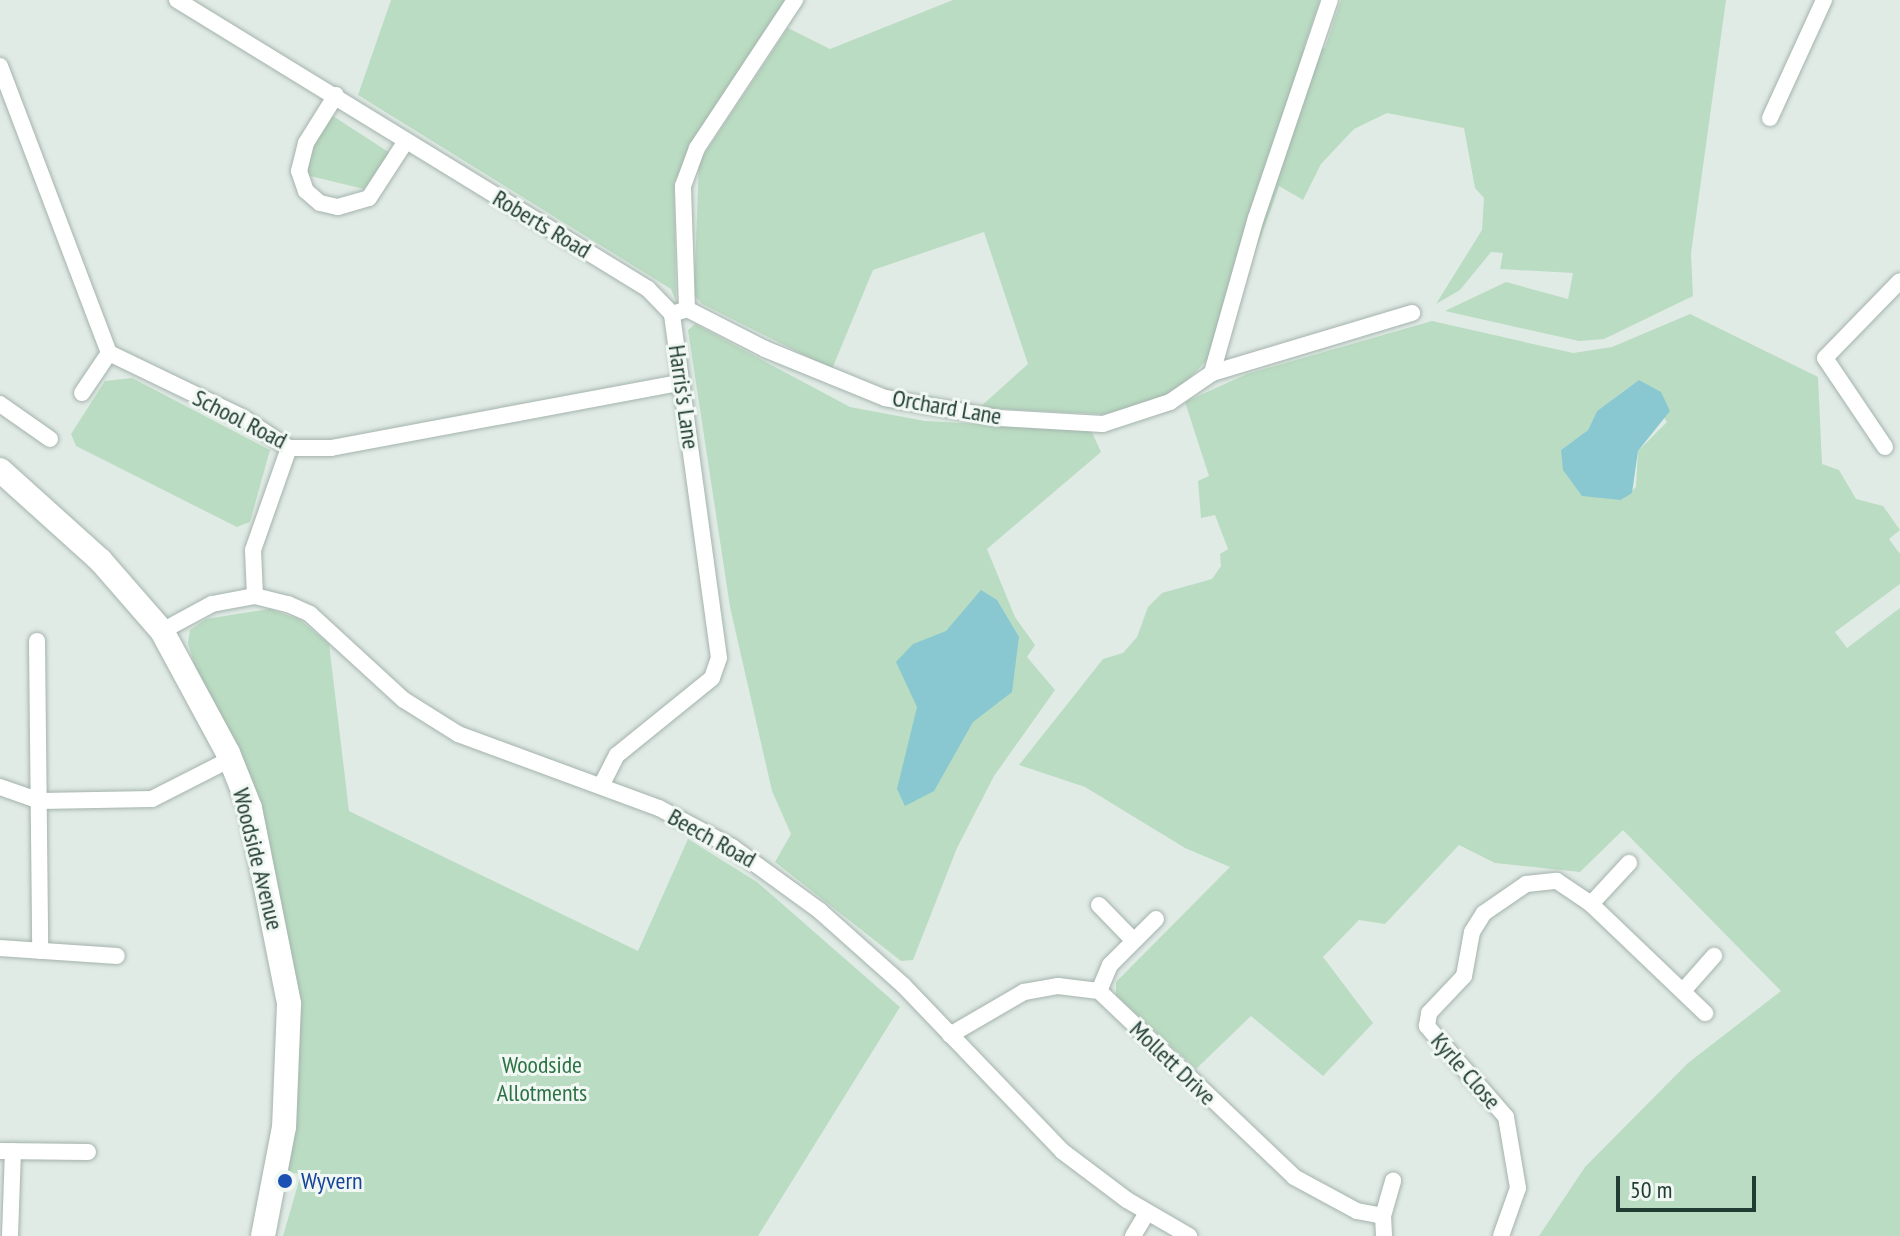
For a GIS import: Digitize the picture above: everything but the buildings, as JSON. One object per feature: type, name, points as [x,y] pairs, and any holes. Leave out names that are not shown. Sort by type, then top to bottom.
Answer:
[{"type":"street","name":"Roberts Road","points":[[177,0],[336,95],[680,312]]},
{"type":"street","name":"Harris's Lane","points":[[601,786],[617,755],[712,678],[719,658],[682,382],[680,312],[685,172],[795,0]]},
{"type":"street","points":[[1212,373],[1256,218],[1330,0]]},
{"type":"street","points":[[1770,118],[1824,0]]},
{"type":"street","points":[[0,66],[109,353],[82,393]]},
{"type":"street","points":[[336,95],[306,143],[299,171],[306,191],[320,203],[338,207],[369,198],[406,141]]},
{"type":"street","points":[[1885,447],[1825,358],[1900,281]]},
{"type":"street","name":"Orchard Lane","points":[[680,312],[885,398],[999,418],[1103,424],[1170,402],[1212,373],[1412,313]]},
{"type":"street","name":"School Road","points":[[109,353],[242,417],[289,448],[331,448],[682,382]]},
{"type":"street","points":[[0,404],[50,439]]},
{"type":"street","points":[[255,596],[253,550],[289,448]]},
{"type":"street","name":"Woodside Avenue","points":[[0,470],[100,560],[162,631],[231,759],[250,808],[289,1004],[284,1127],[263,1236]]},
{"type":"street","name":"Beech Road","points":[[162,631],[212,604],[255,596],[310,614],[404,700],[458,734],[659,808],[759,863],[861,947],[1062,1151],[1147,1213],[1189,1236]]},
{"type":"street","points":[[37,641],[40,951]]},
{"type":"street","points":[[0,787],[40,801],[152,799],[231,759]]},
{"type":"street","points":[[1591,904],[1629,863]]},
{"type":"street","name":"Kyrle Close","points":[[1501,1236],[1518,1197],[1512,1135],[1492,1096],[1427,1026],[1429,1013],[1464,976],[1477,922],[1511,892],[1549,880],[1591,904],[1705,1013]]},
{"type":"street","points":[[1099,905],[1133,940]]},
{"type":"street","points":[[950,1035],[1024,992],[1058,986],[1099,991],[1110,965],[1156,919]]},
{"type":"street","points":[[0,948],[117,956]]},
{"type":"street","points":[[1683,991],[1714,956]]},
{"type":"street","name":"Mollett Drive","points":[[1099,991],[1294,1177],[1357,1211],[1383,1216]]},
{"type":"street","points":[[10,1236],[7,1151],[88,1152]]},
{"type":"street","points":[[1384,1236],[1383,1216],[1393,1180]]},
{"type":"street","points":[[1133,1236],[1147,1213]]},
{"type":"green space","points":[[391,0],[786,0],[674,182],[676,301],[671,289],[358,95]]},
{"type":"green space","points":[[953,0],[1320,0],[1304,47],[1325,48],[1341,0],[1726,0],[1691,253],[1693,296],[1604,339],[1579,341],[1445,311],[1506,282],[1568,299],[1573,273],[1500,269],[1503,253],[1491,252],[1460,290],[1436,304],[1482,230],[1484,198],[1475,188],[1464,128],[1387,113],[1354,129],[1321,164],[1303,200],[1279,186],[1238,300],[1226,297],[1208,359],[1177,391],[1139,407],[1104,414],[979,408],[1028,364],[984,232],[873,270],[832,369],[702,304],[694,295],[699,162],[788,28],[830,49]]},
{"type":"green space","points":[[333,116],[390,153],[364,189],[306,175],[310,151]]},
{"type":"green space","points":[[1690,314],[1818,377],[1822,464],[1839,470],[1856,499],[1883,506],[1900,530],[1889,539],[1900,554],[1900,584],[1835,632],[1847,648],[1900,608],[1900,1236],[1539,1236],[1585,1167],[1688,1063],[1781,991],[1623,830],[1580,872],[1495,863],[1459,845],[1385,924],[1359,920],[1323,957],[1373,1023],[1323,1076],[1251,1016],[1196,1069],[1116,995],[1116,982],[1230,867],[1185,848],[1085,787],[1019,765],[1103,659],[1123,653],[1137,637],[1148,607],[1162,593],[1212,579],[1221,566],[1220,554],[1228,549],[1215,515],[1201,518],[1198,481],[1209,476],[1185,402],[1247,374],[1432,321],[1573,353],[1612,347]],"holes":[[[1639,380],[1667,422],[1638,451],[1636,487],[1622,500],[1561,450],[1588,430],[1597,411]]]},
{"type":"green space","points":[[695,324],[850,407],[925,421],[1091,430],[1101,452],[987,549],[1015,617],[1035,645],[1027,657],[1055,690],[994,776],[957,848],[913,960],[901,961],[775,862],[791,834],[772,791],[730,607],[688,330]]},
{"type":"green space","points":[[132,378],[270,450],[250,522],[237,527],[76,446],[71,434],[105,381]]},
{"type":"green space","name":"Woodside Allotments","points":[[269,609],[299,619],[329,644],[349,811],[638,951],[688,839],[757,882],[900,1007],[758,1236],[283,1236],[301,1174],[287,1172],[298,1017],[188,643],[190,630],[206,619]]},
{"type":"water","points":[[1639,380],[1661,392],[1670,411],[1638,451],[1632,493],[1621,500],[1582,496],[1563,470],[1561,450],[1588,430],[1597,411]]},
{"type":"water","points":[[981,590],[997,600],[1019,637],[1012,692],[973,722],[934,791],[905,806],[897,789],[917,707],[896,662],[913,644],[946,631]]},
{"type":"place","name":"Wyvern","points":[[285,1181]]}]
